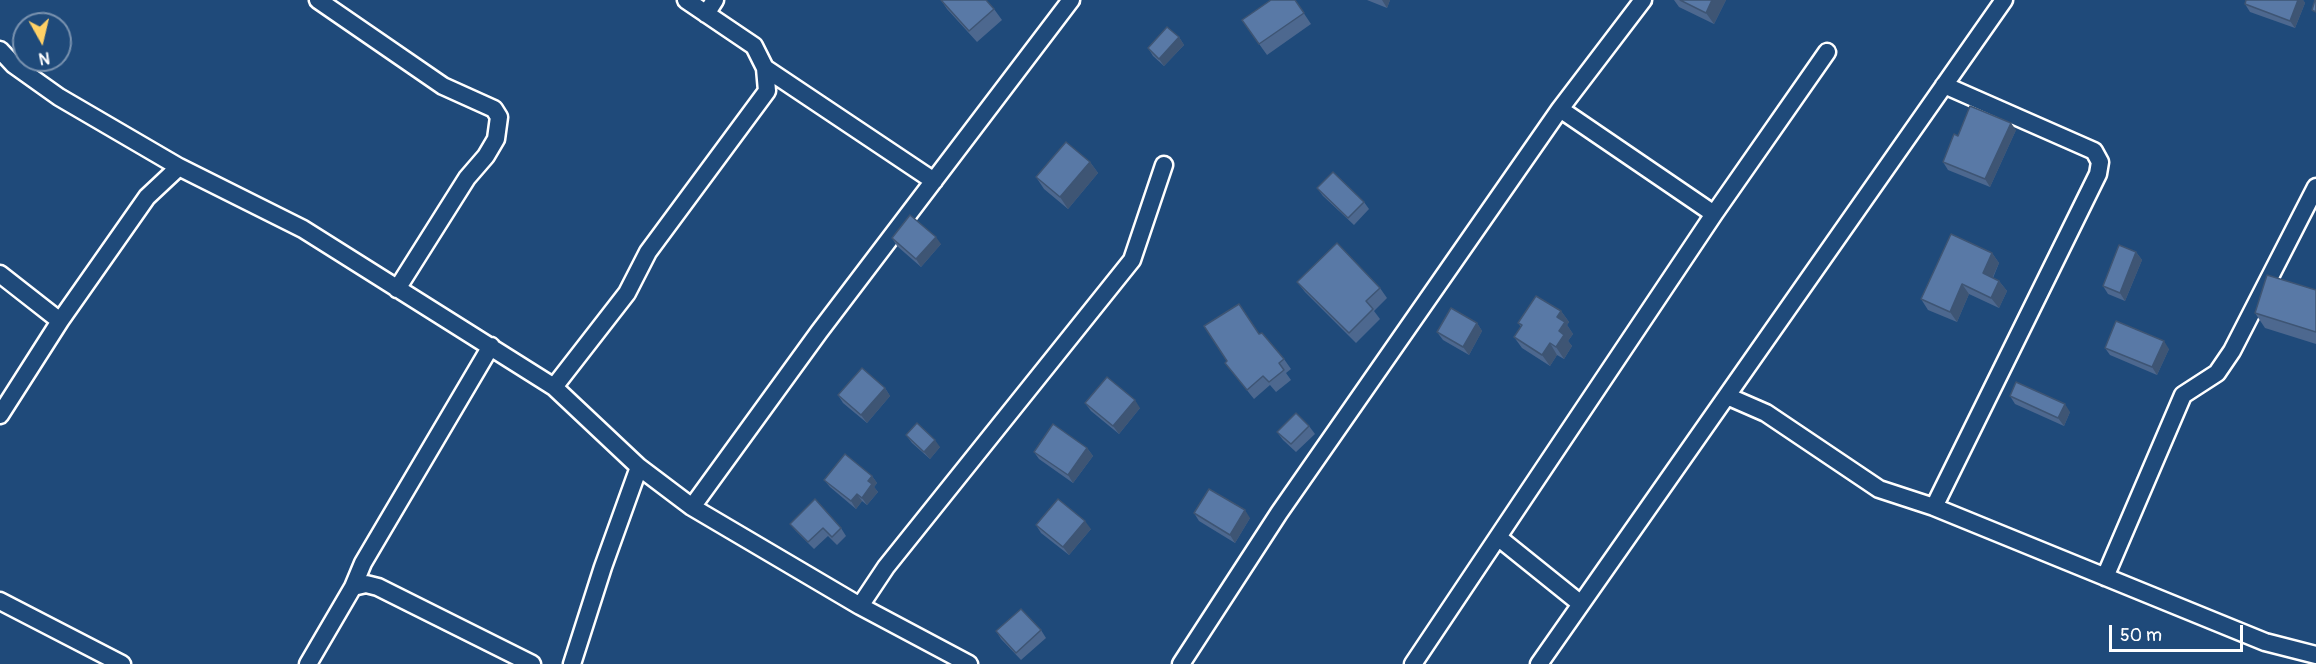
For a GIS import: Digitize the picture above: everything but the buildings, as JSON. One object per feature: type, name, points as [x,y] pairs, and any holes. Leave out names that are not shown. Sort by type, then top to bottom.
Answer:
[{"type":"street","points":[[318,0],[443,86],[494,109],[499,117],[496,139],[486,156],[467,178],[397,289]]},
{"type":"street","points":[[554,387],[627,292],[648,252],[767,92],[765,68],[754,46],[711,7],[686,0]]},
{"type":"street","points":[[692,507],[765,405],[1071,0]]},
{"type":"street","points":[[1181,664],[1279,513],[1560,109],[1642,0]]},
{"type":"street","points":[[1539,664],[2004,0]]},
{"type":"street","points":[[0,50],[14,65],[60,97],[179,167],[303,229],[554,387],[639,467],[692,507],[860,606],[969,664]]},
{"type":"street","points":[[1413,664],[1713,214],[1827,52]]},
{"type":"street","points":[[765,68],[934,181]]},
{"type":"street","points":[[1934,507],[2098,174],[2100,162],[2094,151],[1944,85]]},
{"type":"street","points":[[1560,109],[1713,214]]},
{"type":"street","points":[[860,606],[886,567],[1132,261],[1164,165]]},
{"type":"street","points":[[0,415],[60,321],[147,197],[179,167]]},
{"type":"street","points":[[2104,577],[2183,395],[2217,373],[2232,351],[2316,187]]},
{"type":"street","points":[[0,274],[60,321]]},
{"type":"street","points":[[308,664],[353,586],[363,562],[491,346]]},
{"type":"street","points":[[1727,396],[1766,413],[1879,489],[1934,507],[2265,642],[2316,655]]},
{"type":"street","points":[[573,664],[603,567],[639,467]]},
{"type":"street","points":[[1499,538],[1581,604]]},
{"type":"street","points":[[353,586],[366,584],[378,586],[532,664]]},
{"type":"street","points":[[0,601],[122,664]]}]
